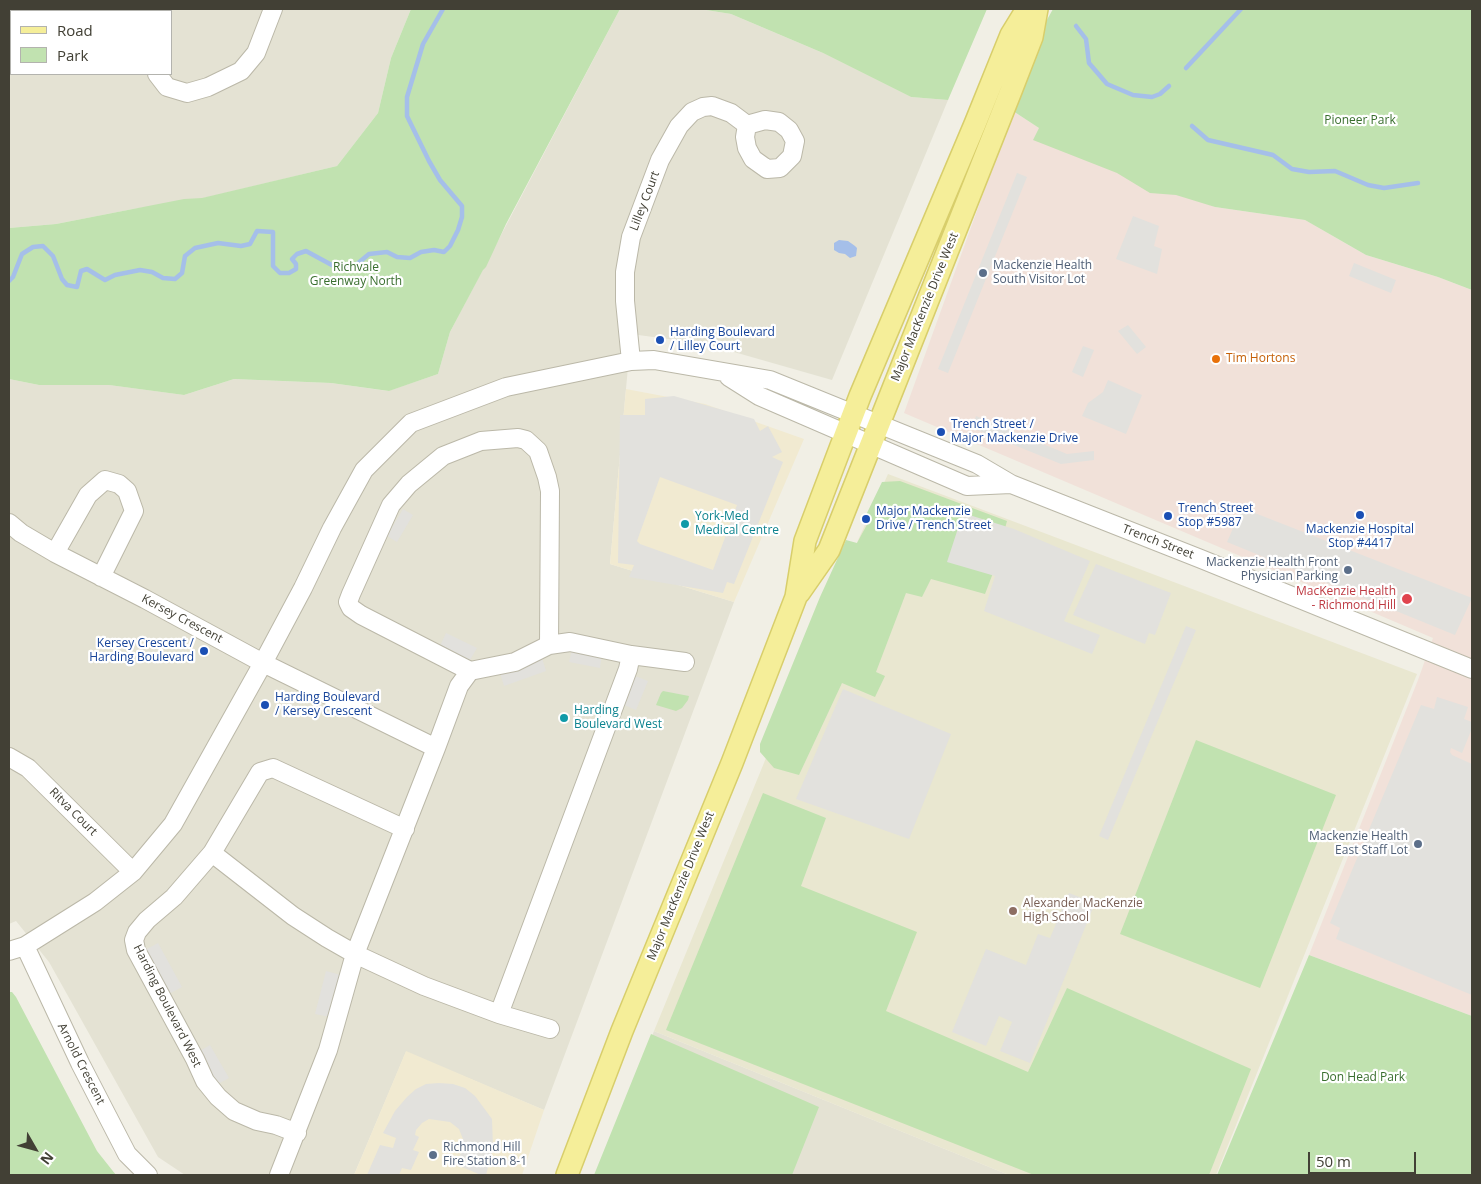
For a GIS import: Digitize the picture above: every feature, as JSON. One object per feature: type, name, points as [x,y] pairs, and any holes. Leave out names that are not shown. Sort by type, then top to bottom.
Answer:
[{"type":"main road","name":"Major MacKenzie Drive West","points":[[567,1175],[622,1031],[732,763],[796,598],[805,541],[846,433],[1011,35],[1027,9]]},
{"type":"main road","name":"Major MacKenzie Drive West","points":[[796,598],[829,550],[1032,37],[1037,9]]},
{"type":"street","points":[[158,75],[167,87],[187,93],[208,87],[241,71],[256,54],[273,9]]},
{"type":"street","name":"Lilley Court","points":[[631,361],[625,301],[625,272],[631,237],[660,160],[679,126],[692,112],[702,107],[712,106],[731,113],[747,125]]},
{"type":"street","points":[[17,948],[95,902],[133,872],[173,824],[263,663],[364,470],[411,423],[506,387],[631,361],[654,360],[770,380],[854,413],[879,425]]},
{"type":"street","name":"Trench Street","points":[[720,372],[759,396],[968,486],[1011,484]]},
{"type":"street","name":"Trench Street","points":[[879,425],[977,464],[1011,484],[1472,669]]},
{"type":"street","points":[[549,645],[550,491],[538,451],[526,440],[518,438],[481,441],[443,456],[410,484],[391,505],[357,578],[348,602],[351,608],[361,615],[470,671],[515,662],[549,645],[570,642],[631,655],[685,662]]},
{"type":"street","points":[[55,553],[88,495],[105,480],[119,484],[127,491],[134,511],[101,577]]},
{"type":"street","name":"Kersey Crescent","points":[[9,523],[21,534],[55,553],[263,663]]},
{"type":"street","points":[[499,1014],[628,669],[631,655]]},
{"type":"street","points":[[263,663],[436,748]]},
{"type":"street","points":[[279,1175],[328,1050],[356,954],[459,686],[470,671]]},
{"type":"street","name":"Ritva Court","points":[[9,757],[28,768],[133,872]]},
{"type":"street","name":"Harding Boulevard West","points":[[297,1133],[257,1120],[234,1110],[218,1097],[205,1081],[136,950],[134,940],[137,932],[147,920],[174,897],[212,853],[260,772],[273,768],[405,829]]},
{"type":"street","points":[[212,853],[292,916],[356,954],[424,986],[499,1014],[550,1029]]},
{"type":"street","name":"Arnold Crescent","points":[[17,948],[127,1154],[148,1175]]},
{"type":"shaded area","points":[[9,9],[411,9],[391,58],[378,113],[337,166],[200,199],[133,209],[56,224],[9,228]]},
{"type":"shaded area","points":[[620,9],[700,9],[731,14],[823,53],[911,97],[948,100],[832,380],[706,344],[631,334],[610,564],[734,602],[544,1110],[406,1052],[354,1175],[185,1175],[158,1157],[49,962],[16,921],[9,924],[9,379],[39,385],[109,385],[184,395],[234,379],[331,383],[388,391],[438,374],[450,332]]},
{"type":"shaded area","name":"MacKenzie Health - Richmond Hill","points":[[1013,111],[1059,141],[1215,207],[1305,220],[1366,255],[1438,277],[1472,290],[1472,1016],[1309,955],[1433,638],[904,413]]},
{"type":"shaded area","name":"Mackenzie Health South Visitor Lot","points":[[1017,173],[1027,177],[948,373],[938,369]]},
{"type":"shaded area","points":[[1133,216],[1159,226],[1154,246],[1162,249],[1157,274],[1116,259]]},
{"type":"shaded area","points":[[1354,263],[1396,280],[1391,293],[1349,276]]},
{"type":"shaded area","points":[[1128,325],[1146,347],[1137,354],[1118,331]]},
{"type":"shaded area","points":[[1083,346],[1094,350],[1083,377],[1072,372]]},
{"type":"shaded area","points":[[1108,380],[1142,395],[1126,434],[1082,416],[1088,403],[1103,392]]},
{"type":"shaded area","points":[[626,389],[705,404],[804,439],[734,602],[610,564]]},
{"type":"shaded area","points":[[674,396],[754,419],[760,431],[768,426],[782,452],[772,457],[783,462],[734,584],[727,582],[723,593],[629,577],[634,565],[618,563],[620,415],[645,415],[645,399]],"holes":[[[660,477],[737,505],[713,570],[640,544],[637,541]]]},
{"type":"shaded area","points":[[976,416],[1067,454],[1094,451],[1094,460],[1061,464],[972,428]]},
{"type":"shaded area","name":"Alexander MacKenzie High School","points":[[888,474],[1417,674],[1216,1175],[1009,1175],[654,1031],[830,602]]},
{"type":"shaded area","name":"Mackenzie Health Front Physician Parking","points":[[1242,508],[1472,598],[1455,635],[1227,542]]},
{"type":"shaded area","points":[[403,509],[413,515],[397,542],[387,536]]},
{"type":"shaded area","points":[[963,513],[1014,529],[1090,561],[1064,621],[1100,635],[1092,654],[984,611],[995,576],[947,562]]},
{"type":"shaded area","points":[[1096,564],[1171,593],[1155,635],[1149,633],[1145,644],[1073,615]]},
{"type":"shaded area","points":[[1186,626],[1196,630],[1108,840],[1099,836]]},
{"type":"shaded area","points":[[446,633],[477,648],[470,660],[440,646]]},
{"type":"shaded area","points":[[572,649],[602,654],[600,668],[569,662]]},
{"type":"shaded area","points":[[542,658],[546,671],[504,686],[500,673]]},
{"type":"shaded area","points":[[635,676],[648,681],[636,710],[624,705]]},
{"type":"shaded area","points":[[843,689],[951,734],[909,839],[796,799]]},
{"type":"shaded area","name":"Mackenzie Health East Staff Lot","points":[[1437,697],[1468,707],[1464,719],[1472,722],[1472,728],[1462,753],[1451,748],[1450,752],[1452,755],[1472,764],[1472,995],[1336,939],[1340,928],[1330,923],[1421,705],[1434,709]]},
{"type":"shaded area","points":[[1069,893],[1095,903],[1030,1063],[1000,1051],[1012,1022],[999,1016],[986,1046],[952,1032],[986,949],[1026,965],[1038,934],[1050,938]]},
{"type":"shaded area","points":[[158,943],[182,987],[169,994],[145,950]]},
{"type":"shaded area","points":[[326,971],[341,975],[330,1017],[315,1014]]},
{"type":"shaded area","points":[[654,1031],[1009,1175],[599,1175]]},
{"type":"shaded area","points":[[210,1045],[229,1078],[218,1084],[198,1052]]},
{"type":"shaded area","points":[[406,1051],[544,1110],[522,1175],[354,1175]]},
{"type":"shaded area","points":[[426,1084],[453,1084],[465,1088],[475,1096],[492,1119],[493,1148],[486,1175],[481,1175],[457,1165],[463,1139],[459,1129],[450,1122],[429,1119],[416,1130],[415,1135],[419,1137],[413,1150],[419,1152],[411,1170],[402,1168],[399,1175],[367,1175],[380,1145],[393,1148],[396,1138],[383,1133],[395,1111],[416,1089]]},
{"type":"green space","name":"Richvale Greenway North","points":[[411,9],[620,9],[506,224],[486,267],[450,332],[438,374],[389,391],[331,383],[234,379],[184,395],[109,385],[39,385],[9,379],[9,228],[56,224],[184,199],[202,198],[337,166],[378,113],[391,58]]},
{"type":"green space","points":[[700,9],[987,9],[948,100],[911,97],[823,53],[731,14]]},
{"type":"green space","name":"Pioneer Park","points":[[1053,9],[1472,9],[1472,290],[1438,277],[1366,255],[1305,220],[1215,207],[1176,195],[1150,193],[1117,173],[1033,140],[1039,128],[1013,111],[1029,52]]},
{"type":"green space","points":[[900,481],[1007,521],[993,573],[985,594],[931,579],[922,597],[906,593],[876,672],[885,676],[875,697],[842,683],[799,775],[774,768],[760,752],[760,744],[820,597],[846,540],[857,543],[870,519],[865,517],[882,482]]},
{"type":"green space","points":[[663,691],[689,696],[688,700],[682,708],[676,711],[656,705]]},
{"type":"green space","points":[[1196,740],[1336,795],[1260,988],[1120,934]]},
{"type":"green space","points":[[763,793],[826,818],[801,886],[917,932],[886,1011],[1028,1072],[1067,988],[1251,1069],[1209,1175],[1034,1175],[666,1030]]},
{"type":"green space","name":"Don Head Park","points":[[1309,955],[1472,1016],[1472,1175],[1217,1175]]},
{"type":"green space","points":[[9,992],[12,992],[16,997],[97,1151],[116,1175],[9,1175]]},
{"type":"green space","points":[[651,1034],[819,1107],[792,1175],[594,1175]]},
{"type":"water","points":[[839,240],[848,241],[855,246],[857,248],[856,256],[850,258],[834,250],[834,243]]},
{"type":"waterway","points":[[9,281],[13,277],[22,254],[33,247],[43,246],[53,256],[62,279],[67,285],[77,287],[81,271],[87,269],[105,280],[115,275],[140,270],[152,272],[163,278],[175,279],[182,273],[185,256],[195,248],[218,243],[241,246],[250,244],[257,231],[273,232],[273,266],[280,273],[289,273],[296,269],[296,264],[292,259],[297,254],[306,251],[341,270],[351,269],[369,254],[387,252],[397,257],[410,258],[421,252],[434,250],[444,252],[450,246],[458,230],[462,217],[462,206],[440,180],[407,116],[407,97],[423,44],[443,9]]},
{"type":"waterway","points":[[1186,68],[1241,9]]},
{"type":"waterway","points":[[1076,26],[1086,39],[1089,63],[1107,84],[1133,95],[1152,97],[1160,94],[1169,86]]},
{"type":"waterway","points":[[1192,126],[1208,140],[1273,155],[1292,169],[1309,172],[1335,171],[1368,185],[1384,188],[1418,183]]},
{"type":"place","name":"Mackenzie Health South Visitor Lot","points":[[983,273]]},
{"type":"place","name":"Harding Boulevard / Lilley Court","points":[[660,340]]},
{"type":"place","name":"Tim Hortons","points":[[1216,359]]},
{"type":"place","name":"Trench Street / Major Mackenzie Drive","points":[[941,432]]},
{"type":"place","name":"Mackenzie Hospital Stop #4417","points":[[1360,515]]},
{"type":"place","name":"Trench Street Stop #5987","points":[[1168,516]]},
{"type":"place","name":"Major Mackenzie Drive / Trench Street","points":[[866,519]]},
{"type":"place","name":"York-Med Medical Centre","points":[[685,524]]},
{"type":"place","name":"Mackenzie Health Front Physician Parking","points":[[1348,570]]},
{"type":"place","name":"MacKenzie Health - Richmond Hill","points":[[1407,599]]},
{"type":"place","name":"Kersey Crescent / Harding Boulevard","points":[[204,651]]},
{"type":"place","name":"Harding Boulevard / Kersey Crescent","points":[[265,705]]},
{"type":"place","name":"Harding Boulevard West","points":[[564,718]]},
{"type":"place","name":"Mackenzie Health East Staff Lot","points":[[1418,844]]},
{"type":"place","name":"Alexander MacKenzie High School","points":[[1013,911]]},
{"type":"place","name":"Richmond Hill Fire Station 8-1","points":[[433,1155]]}]
